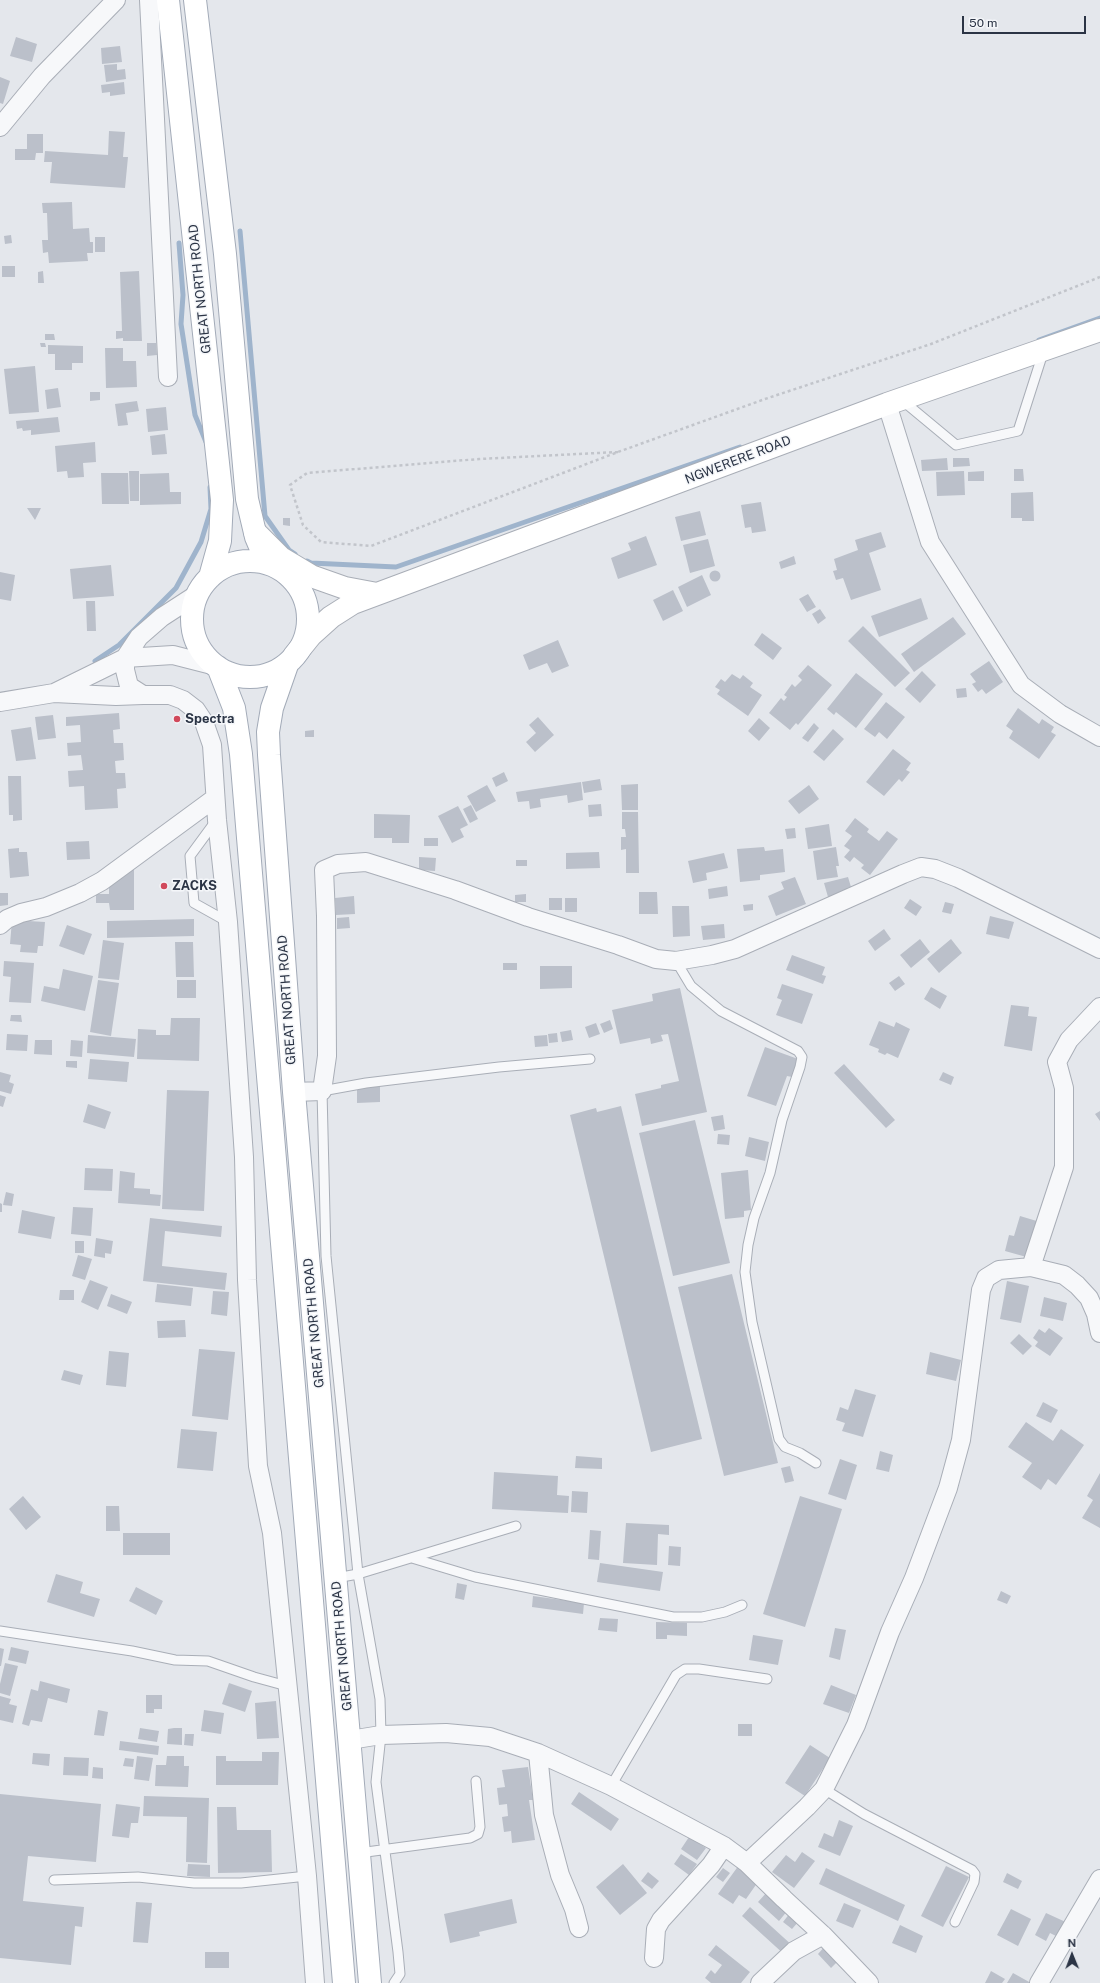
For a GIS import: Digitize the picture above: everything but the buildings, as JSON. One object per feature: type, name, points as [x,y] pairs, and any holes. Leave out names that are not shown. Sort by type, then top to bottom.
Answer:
[{"type":"main road","name":"GREAT NORTH ROAD","points":[[168,0],[222,500],[220,541],[204,585]]},
{"type":"main road","name":"GREAT NORTH ROAD","points":[[195,0],[225,254],[247,499],[255,532],[271,565]]},
{"type":"main road","name":"NGWERERE ROAD","points":[[291,661],[311,635],[331,617],[354,603],[894,402],[1100,330]]},
{"type":"main road","points":[[255,532],[281,558],[311,576]]},
{"type":"main road","points":[[271,565],[290,578],[296,585],[305,607],[305,630],[291,661],[265,676],[252,678],[229,674],[217,666],[200,650],[195,639],[192,616],[204,585],[227,566],[237,562],[257,561],[311,576],[345,588],[378,594]]},
{"type":"main road","name":"GREAT NORTH ROAD","points":[[291,661],[272,708],[268,732],[294,1092],[370,1983]]},
{"type":"main road","name":"GREAT NORTH ROAD","points":[[217,666],[234,708],[241,754],[344,1983]]},
{"type":"street","points":[[0,127],[42,76],[116,0]]},
{"type":"street","points":[[149,0],[168,377]]},
{"type":"street","points":[[894,402],[930,542],[1021,685],[1060,714],[1100,737]]},
{"type":"street","points":[[143,695],[129,686],[124,670],[125,658],[139,636],[204,585]]},
{"type":"street","points":[[54,693],[125,658],[173,655],[217,666]]},
{"type":"street","points":[[0,702],[54,693],[116,696],[170,695],[183,700],[196,710],[204,722],[212,745],[215,798],[228,922],[244,1157],[253,1398],[258,1466],[272,1533],[307,1876],[315,1983]]},
{"type":"street","points":[[0,925],[7,919],[67,899],[102,881],[215,798]]},
{"type":"street","points":[[294,1092],[322,1090],[327,1056],[326,916],[324,870],[338,864],[366,862],[455,890],[528,917],[618,945],[656,959],[676,961],[712,955],[735,949],[922,867],[935,868],[1100,948]]},
{"type":"street","points":[[1031,1267],[1064,1167],[1064,1088],[1057,1062],[1069,1040],[1100,1007]]},
{"type":"street","points":[[747,1863],[824,1789],[856,1725],[890,1632],[914,1578],[948,1488],[961,1440],[981,1290],[986,1278],[999,1270],[1031,1267],[1064,1275],[1077,1285],[1089,1298],[1096,1314],[1100,1333]]},
{"type":"street","points":[[350,1740],[382,1735],[446,1733],[490,1737],[538,1753],[611,1786],[724,1846],[747,1863],[823,1934],[869,1983]]},
{"type":"street","points":[[538,1753],[544,1815],[560,1875],[574,1909],[579,1928]]},
{"type":"street","points":[[654,1958],[656,1930],[662,1920],[711,1864],[724,1846]]},
{"type":"street","points":[[1039,1983],[1100,1880]]},
{"type":"street","points":[[760,1983],[794,1951],[823,1934]]},
{"type":"lane","points":[[894,402],[956,445],[1018,431],[1044,349]]},
{"type":"lane","points":[[217,820],[190,856],[194,903],[228,922]]},
{"type":"lane","points":[[676,961],[691,986],[721,1011],[798,1051],[802,1057],[782,1120],[770,1173],[754,1218],[748,1245],[745,1272],[752,1322],[780,1439],[785,1447],[800,1453],[816,1463]]},
{"type":"lane","points":[[394,1983],[400,1974],[386,1848],[376,1782],[382,1735],[380,1699],[358,1574],[326,1256],[322,1090],[366,1083],[499,1067],[590,1059]]},
{"type":"lane","points":[[336,1578],[358,1574],[516,1526]]},
{"type":"lane","points":[[412,1558],[475,1577],[673,1617],[702,1617],[725,1612],[742,1605]]},
{"type":"lane","points":[[0,1631],[132,1651],[175,1660],[208,1661],[254,1677],[287,1686]]},
{"type":"lane","points":[[611,1786],[676,1675],[685,1669],[699,1669],[767,1679]]},
{"type":"lane","points":[[359,1852],[470,1838],[478,1834],[480,1827],[476,1781]]},
{"type":"lane","points":[[824,1789],[864,1814],[972,1870],[975,1874],[974,1882],[955,1922]]},
{"type":"lane","points":[[54,1880],[138,1877],[194,1883],[241,1883],[307,1876]]},
{"type":"path","points":[[618,452],[480,459],[307,473],[290,485],[302,525],[321,542],[371,546],[618,452],[764,400],[931,344],[1100,277]]},
{"type":"waterway","points":[[240,231],[265,516],[289,550],[295,554]]},
{"type":"waterway","points":[[179,243],[183,295],[181,324],[195,415],[206,442]]},
{"type":"waterway","points":[[1039,340],[1100,318]]},
{"type":"waterway","points":[[307,561],[311,563],[396,567],[740,447]]},
{"type":"waterway","points":[[95,661],[119,645],[176,588],[201,542],[211,509],[210,487]]},
{"type":"place","name":"Spectra","points":[[177,719]]},
{"type":"place","name":"ZACKS","points":[[164,886]]}]
